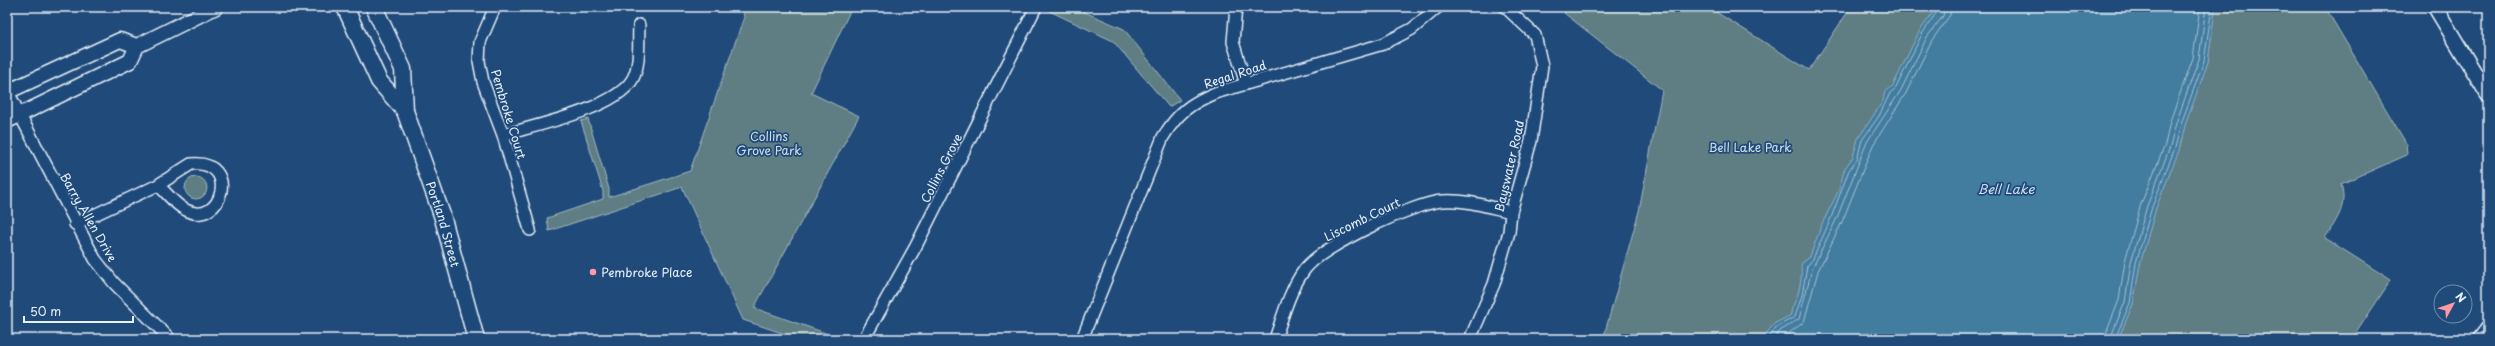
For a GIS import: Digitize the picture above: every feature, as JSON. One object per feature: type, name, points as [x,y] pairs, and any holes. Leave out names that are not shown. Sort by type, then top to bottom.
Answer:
[{"type":"main road","name":"Portland Street","points":[[345,7],[379,81],[405,111]]},
{"type":"main road","name":"Portland Street","points":[[374,7],[403,69],[405,111],[442,215],[476,339]]},
{"type":"street","points":[[13,118],[130,61],[137,46],[216,7]]},
{"type":"street","name":"Pembroke Court","points":[[495,7],[480,42],[480,60],[483,82],[503,135],[530,230]]},
{"type":"street","name":"Collins Grove","points":[[864,339],[916,246],[1036,7]]},
{"type":"street","points":[[1236,7],[1233,42],[1246,84]]},
{"type":"street","name":"Regal Road","points":[[1082,339],[1156,155],[1170,126],[1181,111],[1199,100],[1246,84],[1383,44],[1412,29],[1438,7]]},
{"type":"street","name":"Bayswater Road","points":[[1470,339],[1494,284],[1509,232],[1511,212],[1531,141],[1542,66],[1535,35],[1505,7]]},
{"type":"street","points":[[2435,7],[2488,95]]},
{"type":"street","points":[[503,135],[590,108],[613,98],[625,88],[632,79],[637,64],[639,26]]},
{"type":"street","points":[[7,92],[120,40],[137,46]]},
{"type":"street","name":"Barry Allen Drive","points":[[7,92],[13,118],[95,259],[114,283],[169,339]]},
{"type":"street","points":[[75,224],[158,185],[184,168],[199,164],[207,165],[219,175],[222,190],[215,205],[201,212],[186,210],[158,185]]},
{"type":"street","name":"Liscomb Court","points":[[1275,339],[1290,299],[1305,268],[1330,249],[1403,213],[1427,204],[1456,201],[1511,212]]},
{"type":"street","points":[[2478,339],[2488,326]]},
{"type":"green space","name":"Collins Grove Park","points":[[742,7],[852,7],[811,93],[859,116],[754,308],[831,335],[828,339],[800,339],[743,320],[682,187],[549,231],[547,218],[603,199],[603,191],[581,121],[588,119],[609,189],[609,197],[690,171],[744,17]]},
{"type":"green space","points":[[1046,7],[1073,7],[1124,29],[1180,100],[1169,107],[1113,41],[1045,9]]},
{"type":"green space","name":"Bell Lake Park","points":[[1569,7],[1708,7],[1809,70],[1851,7],[1937,7],[1919,32],[1893,86],[1858,139],[1853,157],[1845,168],[1839,190],[1822,224],[1810,257],[1802,263],[1800,287],[1791,315],[1774,324],[1762,339],[1603,339],[1639,211],[1662,90],[1564,13]]},
{"type":"green space","points":[[2215,7],[2325,7],[2406,143],[2407,155],[2341,184],[2343,199],[2340,213],[2325,238],[2391,280],[2352,339],[2118,339],[2133,304],[2140,264],[2156,208],[2179,150],[2185,125],[2208,62]]},
{"type":"green space","points":[[196,177],[204,180],[207,188],[204,196],[196,199],[188,196],[185,188],[188,180]]},
{"type":"water","name":"Bell Lake","points":[[1937,7],[2215,7],[2208,62],[2185,125],[2179,150],[2156,208],[2140,264],[2133,304],[2118,339],[1762,339],[1774,324],[1791,315],[1800,287],[1801,264],[1810,257],[1822,224],[1839,190],[1845,168],[1853,157],[1858,139],[1883,101],[1885,91],[1893,86],[1919,32]]},
{"type":"place","name":"Pembroke Place","points":[[593,272]]}]
